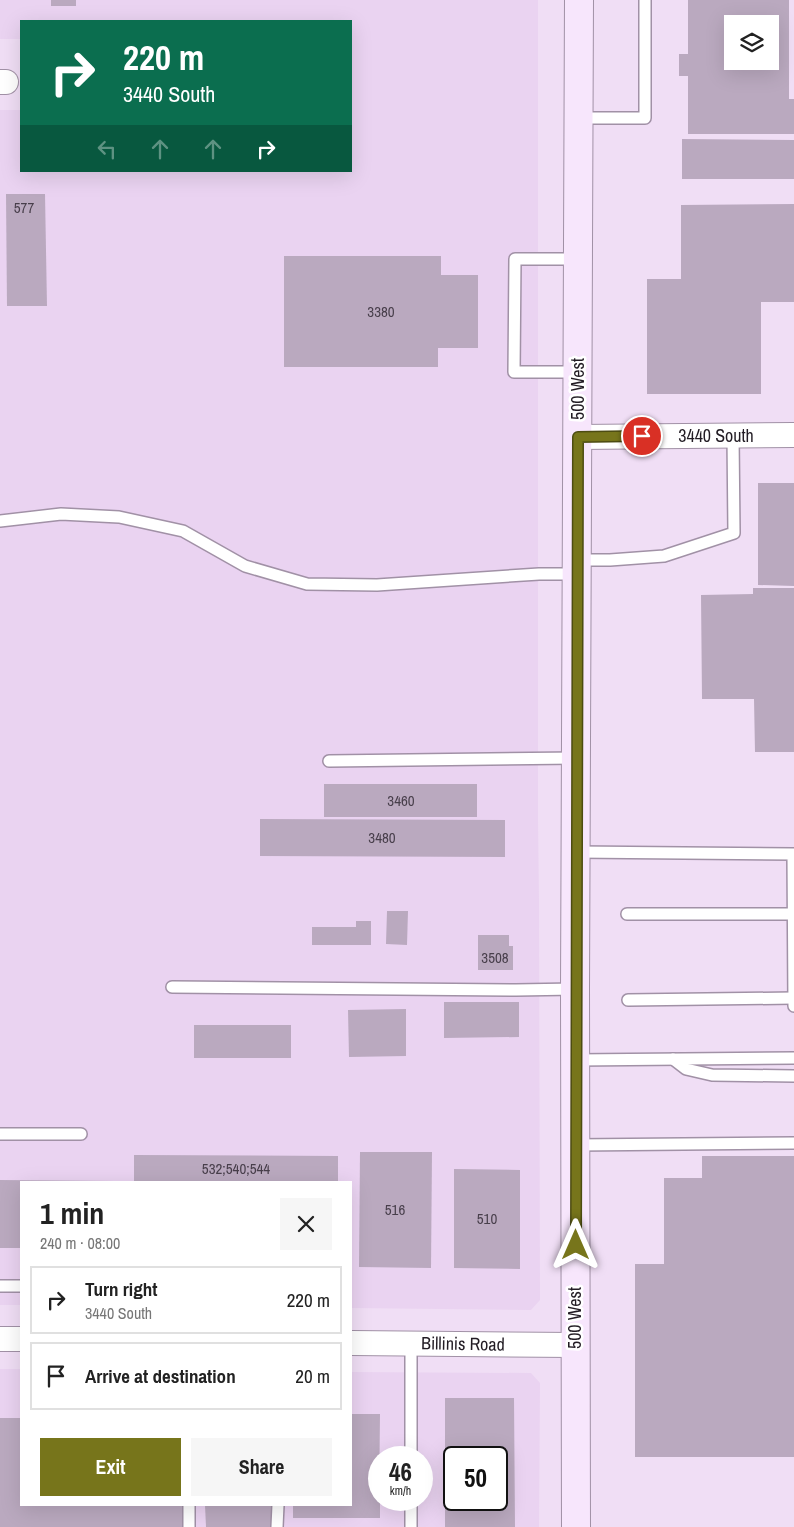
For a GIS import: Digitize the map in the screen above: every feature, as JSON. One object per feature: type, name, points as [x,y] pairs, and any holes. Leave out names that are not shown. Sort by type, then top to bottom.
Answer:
[{"type":"main road","name":"500 West","points":[[576,1527],[579,0]]},
{"type":"street","name":"3440 South","points":[[578,437],[794,435]]},
{"type":"street","points":[[0,1339],[20,1339]]},
{"type":"street","name":"Billinis Road","points":[[352,1343],[575,1345]]},
{"type":"lane","points":[[579,118],[645,118],[645,0]]},
{"type":"lane","points":[[578,259],[515,259],[514,372],[578,372]]},
{"type":"lane","points":[[0,521],[61,514],[128,519],[183,531],[245,566],[308,584],[377,585],[530,575],[610,560],[664,556],[734,533],[733,436]]},
{"type":"lane","points":[[330,761],[577,758]]},
{"type":"lane","points":[[576,852],[793,854],[794,1006]]},
{"type":"lane","points":[[627,914],[793,914]]},
{"type":"lane","points":[[172,987],[576,989]]},
{"type":"lane","points":[[628,1000],[794,998]]},
{"type":"lane","points":[[576,1060],[794,1058]]},
{"type":"lane","points":[[673,1060],[686,1069],[712,1075],[794,1076]]},
{"type":"lane","points":[[0,1134],[81,1134]]},
{"type":"lane","points":[[576,1145],[794,1143]]},
{"type":"lane","points":[[0,1286],[20,1286]]},
{"type":"lane","points":[[411,1343],[411,1446]]},
{"type":"lane","points":[[189,1506],[189,1527]]},
{"type":"lane","points":[[277,1527],[278,1506]]},
{"type":"lane","points":[[410,1511],[410,1527]]},
{"type":"shaded area","points":[[0,0],[538,0],[540,1300],[531,1310],[352,1308],[352,1181],[20,1181],[20,1305],[0,1305],[0,110],[20,110],[20,172],[352,172],[352,20],[20,20],[20,39],[0,39]]},
{"type":"shaded area","points":[[0,1369],[20,1369],[20,1506],[352,1506],[352,1372],[531,1373],[540,1383],[539,1527],[0,1527]]},
{"type":"building","points":[[51,0],[76,0],[76,6],[51,6]]},
{"type":"building","points":[[688,0],[789,0],[789,99],[794,99],[794,134],[688,134],[688,76],[679,76],[679,54],[688,54]]},
{"type":"building","points":[[682,139],[794,140],[794,179],[682,179]]},
{"type":"building","points":[[6,194],[45,194],[47,306],[7,306]]},
{"type":"building","points":[[794,204],[794,302],[761,302],[761,394],[647,394],[647,279],[681,279],[681,205]]},
{"type":"building","points":[[284,256],[441,256],[441,275],[478,275],[478,348],[438,348],[438,367],[284,367]]},
{"type":"building","points":[[758,483],[794,483],[794,586],[758,585]]},
{"type":"building","points":[[753,588],[794,588],[794,752],[755,752],[754,699],[702,699],[701,595],[753,594]]},
{"type":"building","points":[[324,784],[477,784],[477,817],[324,817]]},
{"type":"building","points":[[260,819],[505,820],[505,857],[260,856]]},
{"type":"building","points":[[387,911],[408,911],[407,945],[386,944]]},
{"type":"building","points":[[356,921],[371,921],[371,945],[312,945],[312,927],[356,927]]},
{"type":"building","points":[[478,935],[509,935],[509,946],[513,946],[513,970],[478,970]]},
{"type":"building","points":[[444,1002],[519,1002],[519,1037],[444,1038]]},
{"type":"building","points":[[406,1009],[406,1056],[349,1057],[348,1010]]},
{"type":"building","points":[[194,1025],[291,1025],[291,1058],[194,1058]]},
{"type":"building","points":[[360,1152],[432,1152],[431,1268],[359,1267]]},
{"type":"building","points":[[134,1155],[338,1156],[338,1181],[134,1181]]},
{"type":"building","points":[[702,1156],[794,1156],[794,1457],[635,1457],[635,1264],[664,1264],[664,1178],[702,1178]]},
{"type":"building","points":[[454,1169],[520,1170],[520,1269],[454,1268]]},
{"type":"building","points":[[0,1180],[114,1181],[20,1181],[20,1248],[0,1248]]},
{"type":"building","points":[[445,1398],[514,1398],[515,1527],[445,1527],[445,1511],[508,1511],[508,1446],[445,1446]]},
{"type":"building","points":[[352,1414],[380,1414],[380,1446],[368,1446],[368,1511],[380,1511],[380,1518],[293,1518],[293,1506],[352,1506]]},
{"type":"building","points":[[0,1418],[20,1418],[20,1506],[182,1506],[182,1527],[0,1527]]},
{"type":"building","points":[[205,1506],[271,1506],[272,1527],[206,1527]]},
{"type":"route","points":[[576,1245],[578,437],[642,436]]}]
